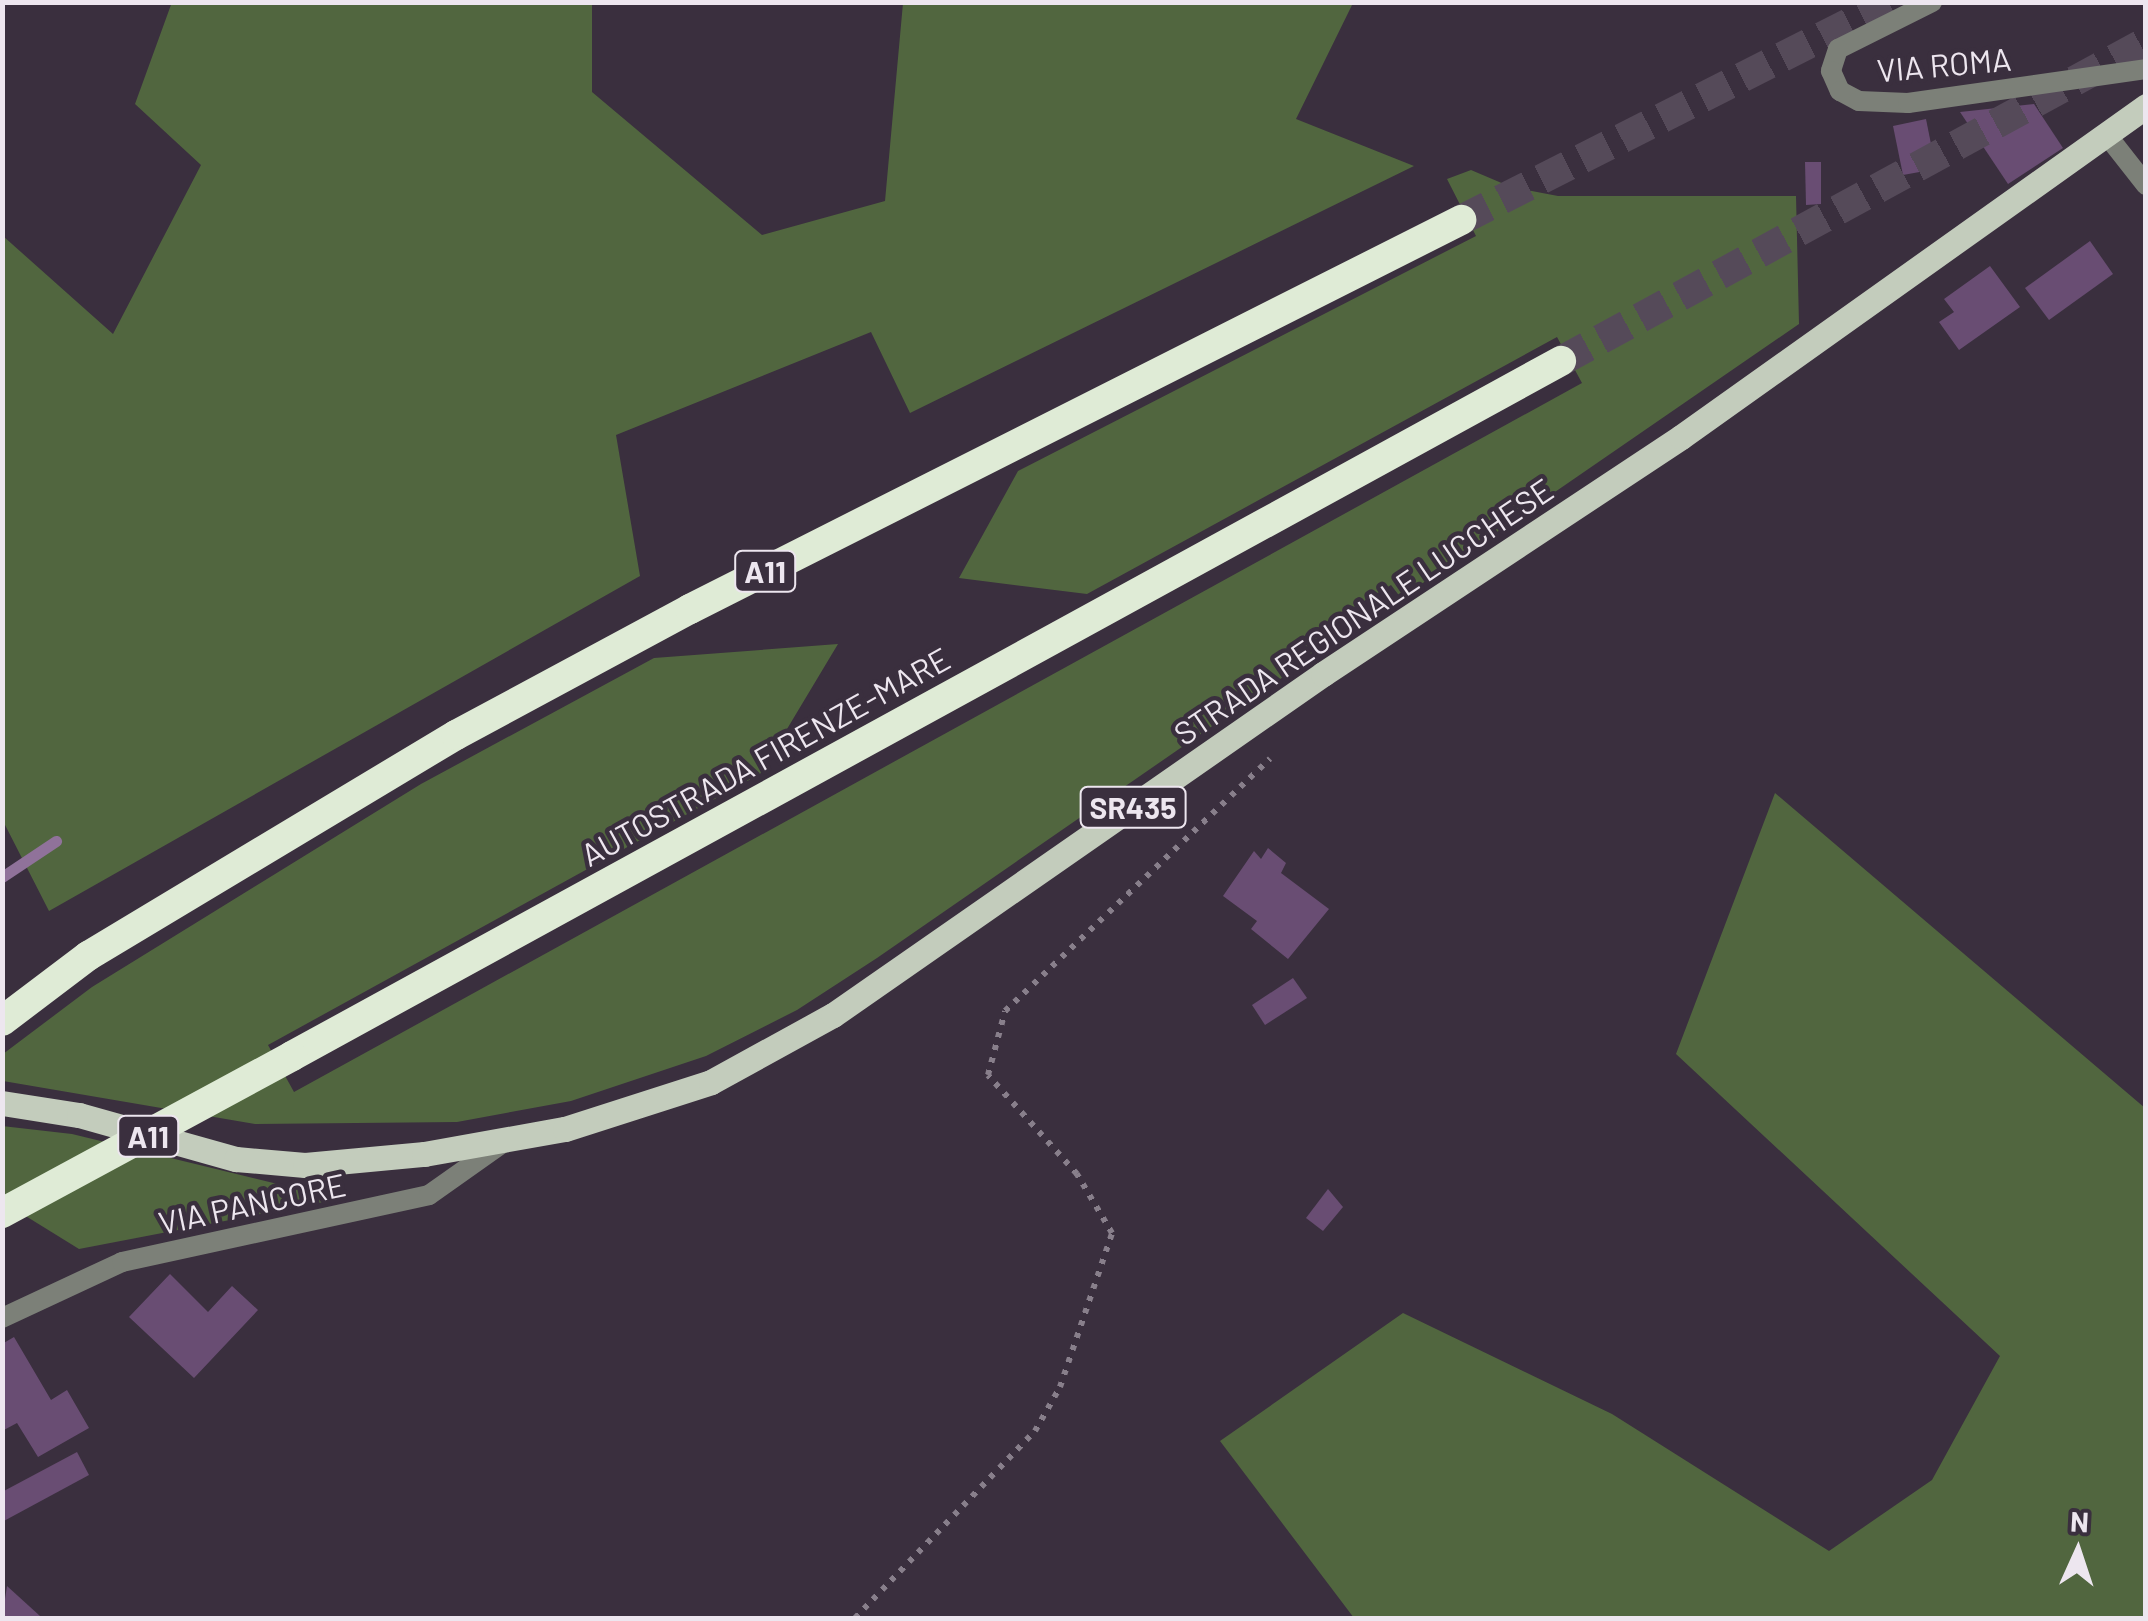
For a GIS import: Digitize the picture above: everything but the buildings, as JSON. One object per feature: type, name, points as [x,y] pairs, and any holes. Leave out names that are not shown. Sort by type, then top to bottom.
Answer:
[{"type":"highway","name":"A11","points":[[2,1020],[88,956],[383,775],[645,633],[1461,220]]},
{"type":"highway","name":"AUTOSTRADA FIRENZE-MARE","points":[[2,1213],[1561,361]]},
{"type":"main road","name":"STRADA REGIONALE LUCCHESE","points":[[2,1103],[276,1164],[342,1164],[508,1139],[666,1101],[833,1016],[1323,674],[1681,436],[2146,106]]},
{"type":"street","name":"VIA ROMA","points":[[1932,2],[1838,49],[1831,71],[1840,91],[1859,100],[1908,103],[2146,69]]},
{"type":"street","points":[[2106,134],[2146,185]]},
{"type":"street","name":"VIA PANCORE","points":[[2,1318],[122,1262],[429,1195],[508,1139]]},
{"type":"path","points":[[855,1618],[1035,1431],[1060,1388],[1112,1233],[1077,1174],[988,1074],[1004,1011],[1270,759]]},
{"type":"green space","points":[[172,2],[592,3],[592,92],[762,235],[885,201],[903,3],[1353,3],[1296,119],[1414,166],[910,413],[871,332],[616,435],[640,576],[49,911],[3,821],[3,236],[113,334],[201,165],[135,104]]},
{"type":"green space","points":[[1471,170],[1511,187],[1558,196],[1796,196],[1799,324],[1401,598],[1391,585],[1337,617],[1325,648],[877,958],[797,1010],[706,1056],[571,1101],[457,1122],[255,1124],[3,1081],[3,1054],[92,987],[421,784],[654,658],[838,644],[760,774],[268,1045],[294,1092],[1582,383],[1557,337],[1087,594],[959,578],[1018,471],[1476,236],[1447,179]]},
{"type":"green space","points":[[1775,793],[2145,1108],[2145,1618],[1354,1618],[1220,1441],[1403,1313],[1612,1414],[1829,1551],[1932,1480],[2000,1356],[1676,1054]]},
{"type":"green space","points":[[2,1126],[72,1134],[339,1199],[79,1249],[3,1202]]},
{"type":"waterway","points":[[2,877],[56,841]]},
{"type":"tunnel","points":[[1461,220],[1891,2]]},
{"type":"tunnel","points":[[1561,361],[2146,42]]}]
